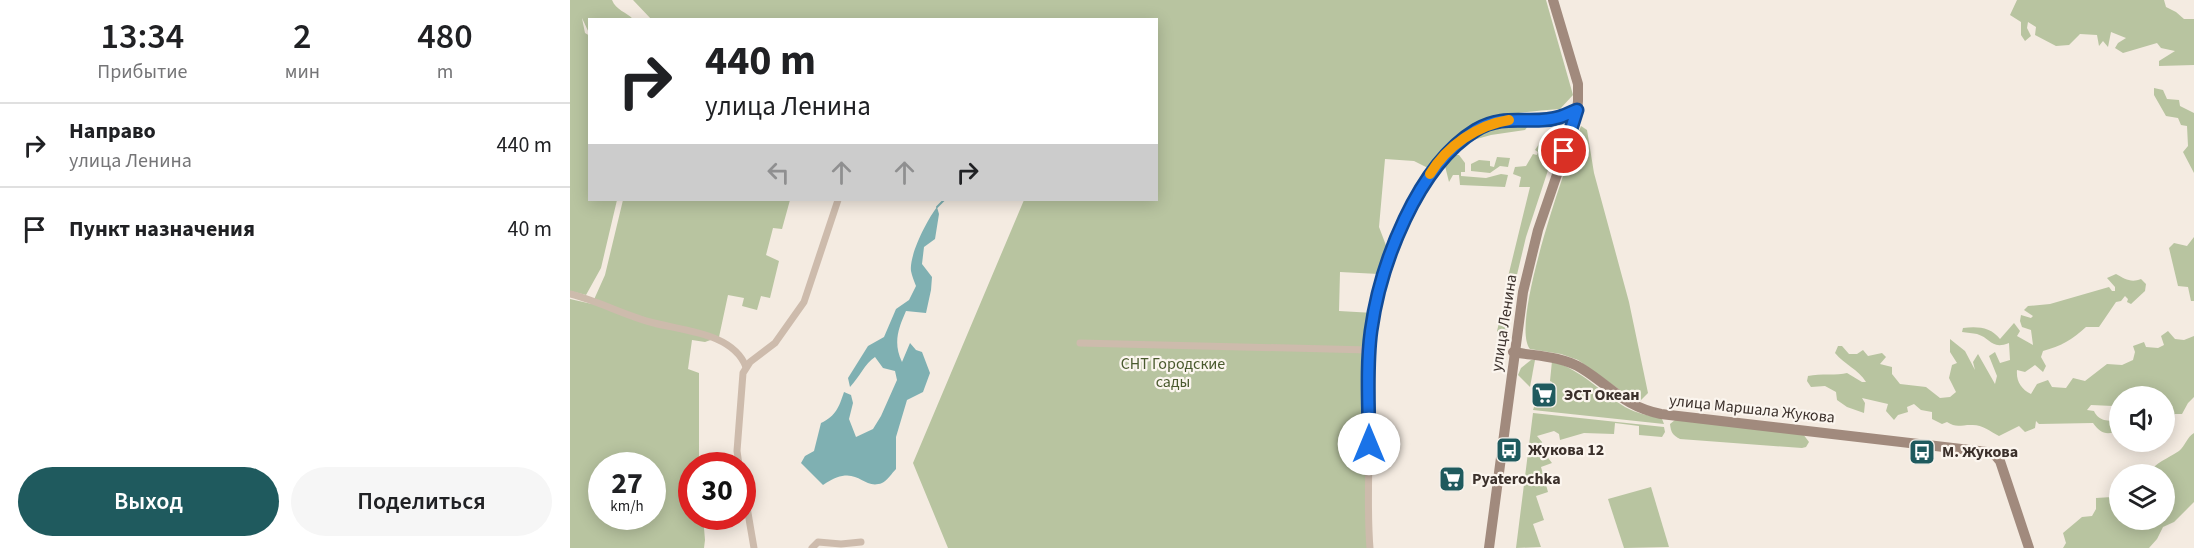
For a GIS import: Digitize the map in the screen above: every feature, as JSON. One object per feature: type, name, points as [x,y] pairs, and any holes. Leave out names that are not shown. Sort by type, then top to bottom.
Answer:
[{"type":"main road","name":"улица Ленина","points":[[1489,548],[1513,352],[1526,274],[1577,110],[1578,84],[1553,0]]},
{"type":"main road","name":"улица Маршала Жукова","points":[[1513,352],[1555,358],[1580,367],[1609,390],[1641,410],[1960,448],[1995,455],[2000,461],[2029,548]]},
{"type":"street","points":[[1370,548],[1369,350],[1374,313],[1385,267],[1399,233],[1415,201],[1441,160],[1476,130],[1493,122],[1559,118],[1577,110]]},
{"type":"street","points":[[738,452],[743,373],[750,362],[775,343],[804,302],[838,201]]},
{"type":"street","points":[[570,294],[592,299],[653,323],[684,328],[706,336],[727,345],[738,353],[746,367]]},
{"type":"street","points":[[1080,343],[1369,350]]},
{"type":"street","points":[[751,530],[754,548]]},
{"type":"street","points":[[812,548],[818,542],[842,544],[861,542]]},
{"type":"green space","points":[[570,0],[612,0],[619,9],[632,18],[588,18],[588,31],[582,18],[585,33],[588,35],[588,201],[617,201],[601,268],[586,295],[570,291]]},
{"type":"green space","name":"СНТ Городские сады","points":[[633,0],[1546,0],[1573,95],[1560,109],[1502,116],[1470,127],[1442,150],[1428,168],[1414,161],[1385,159],[1379,227],[1387,248],[1379,274],[1340,272],[1339,311],[1374,313],[1371,331],[1370,548],[948,548],[913,463],[1024,201],[1158,201],[1158,18],[650,18]]},
{"type":"green space","points":[[2017,0],[2164,0],[2166,7],[2184,19],[2194,19],[2194,65],[2159,66],[2159,61],[2175,51],[2161,48],[2157,43],[2123,53],[2115,48],[2126,38],[2111,32],[2108,47],[2103,41],[2099,46],[2097,35],[2080,34],[2069,45],[2056,46],[2035,35],[2036,27],[2028,22],[2027,28],[2031,36],[2025,41],[2021,35],[2021,22],[2010,15]]},
{"type":"green space","points":[[2154,88],[2163,90],[2167,99],[2179,100],[2180,106],[2194,113],[2194,173],[2183,152],[2188,146],[2187,126],[2181,125],[2178,118],[2166,116],[2154,95]]},
{"type":"green space","points":[[1527,123],[1525,130],[1473,140],[1474,135],[1487,129]]},
{"type":"green space","points":[[1581,126],[1587,130],[1594,173],[1629,302],[1648,393],[1638,403],[1578,360],[1561,354],[1530,349],[1526,334],[1527,308],[1533,276]]},
{"type":"green space","points":[[1545,135],[1553,142],[1555,149],[1526,237],[1515,283],[1506,285],[1530,187],[1519,187],[1521,177],[1513,174],[1515,167],[1526,166],[1533,154],[1537,155],[1538,152],[1535,150]]},
{"type":"green space","points":[[1452,155],[1459,155],[1465,163],[1465,172],[1461,172],[1461,176],[1486,178],[1501,174],[1508,175],[1505,187],[1460,185],[1459,175],[1453,175],[1449,182],[1444,162]]},
{"type":"green space","points":[[1497,157],[1510,158],[1508,167],[1500,166],[1490,173],[1471,171],[1471,164],[1479,160],[1490,161],[1490,166],[1494,167]]},
{"type":"green space","points":[[623,201],[790,201],[782,229],[773,228],[766,255],[779,261],[770,298],[761,296],[757,310],[742,306],[744,298],[728,295],[719,337],[705,342],[692,340],[688,369],[699,373],[699,452],[678,452],[678,530],[704,530],[704,548],[570,548],[570,299],[592,304],[605,275]]},
{"type":"green space","points":[[2194,237],[2194,301],[2191,301],[2188,287],[2178,286],[2169,248],[2174,243],[2187,246]]},
{"type":"green space","points":[[2116,274],[2125,279],[2141,279],[2146,284],[2145,291],[2131,304],[2127,302],[2128,299],[2125,296],[2121,301],[2116,302],[2099,327],[2086,327],[2066,342],[2043,351],[2041,357],[2046,366],[2043,372],[2035,365],[2025,372],[2017,370],[2018,381],[2024,390],[2031,394],[2037,384],[2048,380],[2052,387],[2066,388],[2073,378],[2085,381],[2107,364],[2122,365],[2133,360],[2135,352],[2133,346],[2144,342],[2146,347],[2158,348],[2164,345],[2161,336],[2168,331],[2175,339],[2184,340],[2194,336],[2194,397],[2182,414],[2175,414],[2175,386],[2109,386],[2109,406],[2091,405],[2087,410],[2094,411],[2101,419],[2109,421],[2109,433],[2101,431],[2093,423],[2039,424],[2036,421],[2035,428],[2025,432],[2019,426],[1999,436],[1975,425],[1956,426],[1947,422],[1942,424],[1932,419],[1932,412],[1921,410],[1914,404],[1907,407],[1908,412],[1898,415],[1894,420],[1886,411],[1888,404],[1862,398],[1865,403],[1864,413],[1847,407],[1837,400],[1836,392],[1825,386],[1811,387],[1807,381],[1808,376],[1847,373],[1866,382],[1835,353],[1838,346],[1842,346],[1849,354],[1857,354],[1863,350],[1868,356],[1882,353],[1886,357],[1880,364],[1892,367],[1892,374],[1900,384],[1926,387],[1940,398],[1950,397],[1956,392],[1949,378],[1952,365],[1957,363],[1950,352],[1950,339],[1965,351],[1975,370],[1973,362],[1978,354],[1995,384],[1997,376],[1989,356],[1995,352],[2000,363],[2010,360],[2009,343],[1998,345],[1977,334],[1962,332],[1963,328],[1983,328],[2000,339],[2014,323],[2020,331],[2017,336],[2033,345],[2031,330],[2022,327],[2020,321],[2021,315],[2031,318],[2033,316],[2024,310],[2028,306],[2050,304],[2109,287],[2115,291],[2115,287],[2107,278]]},
{"type":"green space","points":[[1507,291],[1511,293],[1512,298],[1507,336],[1502,338],[1497,331]]},
{"type":"green space","points":[[1531,360],[1535,360],[1530,387],[1518,375],[1521,368]]},
{"type":"green space","points":[[1552,361],[1573,370],[1625,407],[1662,419],[1664,424],[1533,410],[1534,407],[1552,407],[1552,382],[1550,381]]},
{"type":"green space","points":[[1533,413],[1664,427],[1665,432],[1662,437],[1639,435],[1639,426],[1615,423],[1614,434],[1584,433],[1560,440],[1559,434],[1554,431],[1537,436],[1542,442],[1543,451],[1552,463],[1541,467],[1548,492],[1536,496],[1544,520],[1533,524],[1541,547],[1516,548]]},
{"type":"green space","points":[[1675,420],[1803,434],[1809,442],[1806,447],[1802,448],[1680,439],[1671,429],[1670,424]]},
{"type":"green space","points":[[2194,433],[2194,502],[2175,521],[2175,464],[2158,464],[2179,451]]},
{"type":"green space","points":[[1651,487],[1669,547],[1624,548],[1608,499]]},
{"type":"green space","points":[[2109,497],[2109,530],[2162,530],[2157,539],[2149,548],[2063,548],[2066,543],[2063,533],[2082,517],[2092,516],[2096,509],[2096,498]]},
{"type":"water","points":[[937,207],[939,214],[935,239],[924,247],[922,264],[932,277],[926,313],[906,311],[897,342],[902,362],[910,343],[916,350],[922,352],[930,373],[923,392],[907,400],[896,437],[896,469],[882,483],[869,483],[852,476],[844,476],[823,485],[801,463],[805,456],[814,451],[821,423],[836,410],[844,392],[851,395],[853,403],[849,419],[856,437],[873,429],[881,416],[897,380],[895,371],[883,368],[875,357],[850,387],[848,378],[868,346],[884,337],[896,309],[909,300],[916,286],[911,271],[913,256],[928,220]]},
{"type":"waterway","points":[[937,207],[943,201]]},
{"type":"slow traffic","points":[[1430,174],[1457,144],[1476,130],[1493,122],[1509,120]]},
{"type":"place","name":"ЭСТ Океан","points":[[1544,395]]},
{"type":"place","name":"Жукова 12","points":[[1509,450]]},
{"type":"place","name":"М. Жукова","points":[[1922,452]]},
{"type":"place","name":"Pyaterochka","points":[[1452,479]]},
{"type":"route","points":[[1369,444],[1369,350],[1374,313],[1385,267],[1399,233],[1433,170],[1457,144],[1476,130],[1493,122],[1559,118],[1577,110],[1564,151]]}]
